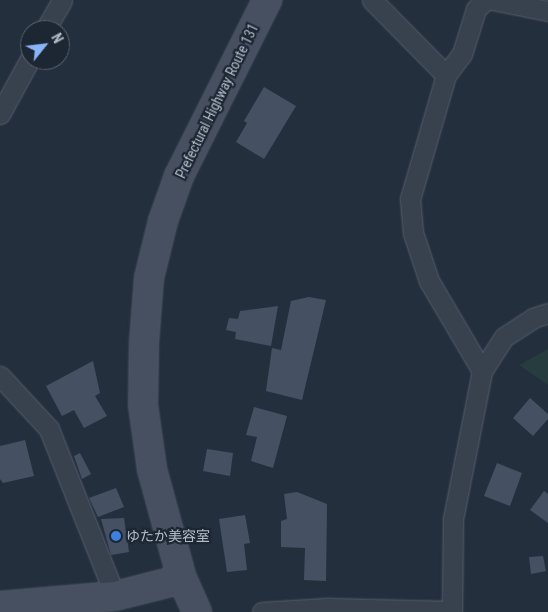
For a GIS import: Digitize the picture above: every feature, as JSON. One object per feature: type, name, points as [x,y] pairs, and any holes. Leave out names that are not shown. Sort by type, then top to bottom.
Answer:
[{"type":"main road","name":"Prefectural Highway Route 131","points":[[197,612],[182,579],[152,468],[144,405],[144,343],[149,278],[163,221],[179,176],[267,0]]},
{"type":"main road","points":[[0,606],[115,596],[182,579]]},
{"type":"street","points":[[51,20],[62,0]]},
{"type":"street","points":[[372,0],[446,75]]},
{"type":"street","points":[[482,371],[429,281],[413,233],[410,199],[446,75],[462,54],[476,9],[486,0]]},
{"type":"street","points":[[493,0],[548,11]]},
{"type":"street","points":[[0,114],[24,70]]},
{"type":"street","points":[[262,612],[327,608],[452,611],[453,519],[482,371],[504,337],[533,318],[548,313]]},
{"type":"street","points":[[0,376],[49,428],[115,596]]},
{"type":"green space","points":[[548,349],[548,385],[519,365]]},
{"type":"building","points":[[264,87],[296,106],[264,159],[236,142],[247,123],[244,121]]},
{"type":"building","points":[[309,297],[326,300],[302,400],[266,391],[272,348],[281,350],[291,301]]},
{"type":"building","points":[[278,306],[271,346],[235,339],[236,332],[226,330],[229,318],[238,319],[240,311]]},
{"type":"building","points":[[93,361],[100,393],[95,396],[107,416],[84,428],[74,410],[62,416],[46,386]]},
{"type":"building","points":[[530,398],[548,414],[548,419],[533,436],[513,418]]},
{"type":"building","points":[[254,407],[287,416],[273,468],[251,461],[257,437],[246,435]]},
{"type":"building","points":[[25,440],[34,476],[3,483],[0,479],[0,446]]},
{"type":"building","points":[[207,449],[233,453],[230,476],[203,471]]},
{"type":"building","points":[[80,453],[91,474],[82,479],[74,456]]},
{"type":"building","points":[[497,463],[522,473],[510,506],[484,496]]},
{"type":"building","points":[[116,488],[124,507],[98,517],[89,498]]},
{"type":"building","points":[[544,491],[548,494],[548,523],[530,510]]},
{"type":"building","points":[[297,492],[327,504],[326,581],[304,580],[305,548],[281,547],[281,521],[287,519],[284,494]]},
{"type":"building","points":[[245,515],[250,543],[244,544],[247,570],[227,572],[219,519]]},
{"type":"building","name":"ゆたか美容室","points":[[124,518],[129,552],[111,555],[101,519]]},
{"type":"building","points":[[543,556],[546,571],[531,574],[529,557]]},
{"type":"place","name":"ゆたか美容室","points":[[116,536]]}]
